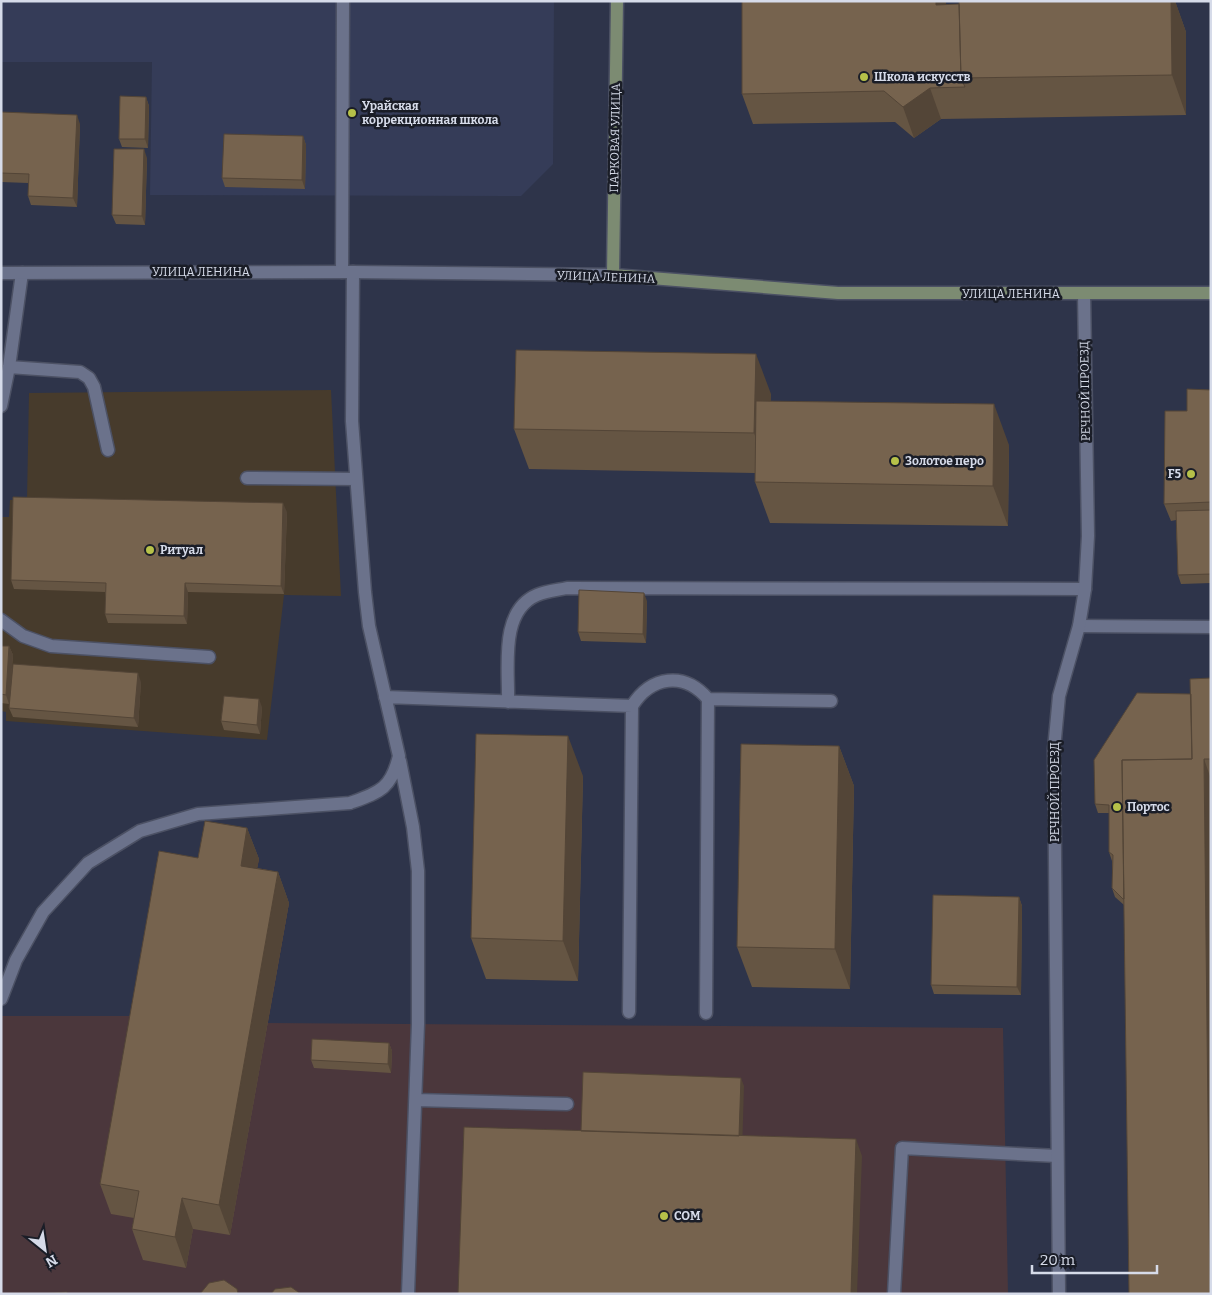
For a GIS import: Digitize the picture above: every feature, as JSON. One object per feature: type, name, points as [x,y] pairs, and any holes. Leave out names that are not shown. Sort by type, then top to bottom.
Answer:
[{"type":"main road","name":"ПАРКОВАЯ УЛИЦА","points":[[613,276],[617,1]]},
{"type":"main road","name":"УЛИЦА ЛЕНИНА","points":[[613,276],[838,293],[1211,293]]},
{"type":"street","points":[[343,1],[347,272],[352,421],[356,478],[369,626],[399,756],[413,827],[418,871],[418,1024],[408,1294]]},
{"type":"street","name":"УЛИЦА ЛЕНИНА","points":[[1,273],[347,272],[613,276]]},
{"type":"street","points":[[1,406],[9,367],[22,273]]},
{"type":"street","name":"РЕЧНОЙ ПРОЕЗД","points":[[1059,1294],[1054,749],[1059,696],[1079,626],[1085,589],[1088,536],[1084,294]]},
{"type":"street","points":[[9,367],[80,372],[89,378],[94,386],[108,450]]},
{"type":"street","points":[[247,478],[356,478]]},
{"type":"street","points":[[508,702],[510,632],[519,606],[537,595],[567,588],[1085,589]]},
{"type":"street","points":[[1,620],[23,636],[51,646],[209,657]]},
{"type":"street","points":[[1079,626],[1211,627]]},
{"type":"street","points":[[629,1012],[632,706],[639,695],[650,686],[673,680],[686,682],[702,691],[708,699],[706,1013]]},
{"type":"street","points":[[385,698],[632,706]]},
{"type":"street","points":[[708,699],[831,701]]},
{"type":"street","points":[[1,999],[16,960],[42,912],[95,858],[140,831],[198,814],[350,803],[370,796],[384,787],[394,776],[399,756]]},
{"type":"street","points":[[416,1100],[566,1104]]},
{"type":"street","points":[[894,1294],[902,1148],[1057,1156]]},
{"type":"shaded area","name":"Урайская коррекционная школа","points":[[1,1],[554,1],[553,164],[521,196],[150,195],[152,62],[1,62]]},
{"type":"shaded area","points":[[331,390],[341,596],[284,595],[267,740],[6,721],[6,712],[1,711],[1,517],[9,517],[10,500],[27,500],[29,393]]},
{"type":"shaded area","points":[[259,859],[252,896],[289,903],[268,1023],[1003,1028],[1008,1294],[1,1294],[1,1016],[146,1016]]},
{"type":"building","name":"Школа искусств","points":[[742,1],[936,1],[936,5],[959,4],[961,78],[965,87],[930,88],[903,107],[884,91],[742,94]]},
{"type":"building","points":[[959,1],[1171,1],[1172,75],[961,78]]},
{"type":"building","points":[[120,96],[146,97],[145,139],[119,139]]},
{"type":"building","points":[[1,112],[77,115],[73,198],[28,196],[29,174],[1,173]]},
{"type":"building","points":[[224,134],[303,136],[302,180],[222,178]]},
{"type":"building","points":[[114,149],[144,149],[142,216],[112,215]]},
{"type":"building","points":[[516,350],[756,354],[754,433],[514,429]]},
{"type":"building","name":"F5","points":[[1187,389],[1211,390],[1211,502],[1164,504],[1165,411],[1187,411]]},
{"type":"building","points":[[756,401],[994,404],[993,486],[755,482]]},
{"type":"building","name":"Ритуал","points":[[13,497],[283,503],[281,586],[185,583],[184,616],[105,614],[106,583],[11,580]]},
{"type":"building","points":[[1211,510],[1211,574],[1178,575],[1176,511]]},
{"type":"building","points":[[579,590],[644,593],[643,634],[578,632]]},
{"type":"building","points":[[1,646],[9,646],[6,695],[1,694]]},
{"type":"building","points":[[13,664],[138,673],[134,718],[9,708]]},
{"type":"building","points":[[1211,678],[1211,759],[1204,759],[1210,1294],[1129,1294],[1122,760],[1192,759],[1190,679]]},
{"type":"building","points":[[1137,693],[1191,694],[1192,759],[1122,760],[1123,899],[1112,888],[1113,855],[1109,852],[1109,805],[1095,804],[1094,760]]},
{"type":"building","points":[[224,696],[259,699],[257,725],[221,721]]},
{"type":"building","points":[[476,734],[568,736],[563,941],[471,938]]},
{"type":"building","points":[[741,744],[839,746],[835,949],[737,947]]},
{"type":"building","points":[[205,821],[247,828],[241,866],[278,872],[219,1205],[182,1198],[175,1237],[132,1229],[139,1191],[100,1184],[159,851],[198,858]]},
{"type":"building","points":[[933,895],[1019,897],[1017,987],[931,985]]},
{"type":"building","points":[[312,1039],[389,1043],[388,1064],[311,1060]]},
{"type":"building","points":[[583,1072],[741,1078],[739,1136],[581,1131]]},
{"type":"building","name":"СОМ","points":[[464,1127],[856,1139],[851,1294],[458,1294]]},
{"type":"building","points":[[224,1280],[237,1289],[238,1294],[200,1294],[209,1283]]},
{"type":"building","points":[[291,1287],[301,1294],[271,1294],[275,1289]]},
{"type":"building","points":[[67,1292],[67,1294],[41,1294]]},
{"type":"place","name":"Школа искусств","points":[[864,77]]},
{"type":"place","name":"Урайская коррекционная школа","points":[[352,113]]},
{"type":"place","name":"Золотое перо","points":[[895,461]]},
{"type":"place","name":"F5","points":[[1191,474]]},
{"type":"place","name":"Ритуал","points":[[150,550]]},
{"type":"place","name":"Портос","points":[[1117,807]]},
{"type":"place","name":"СОМ","points":[[664,1216]]}]
